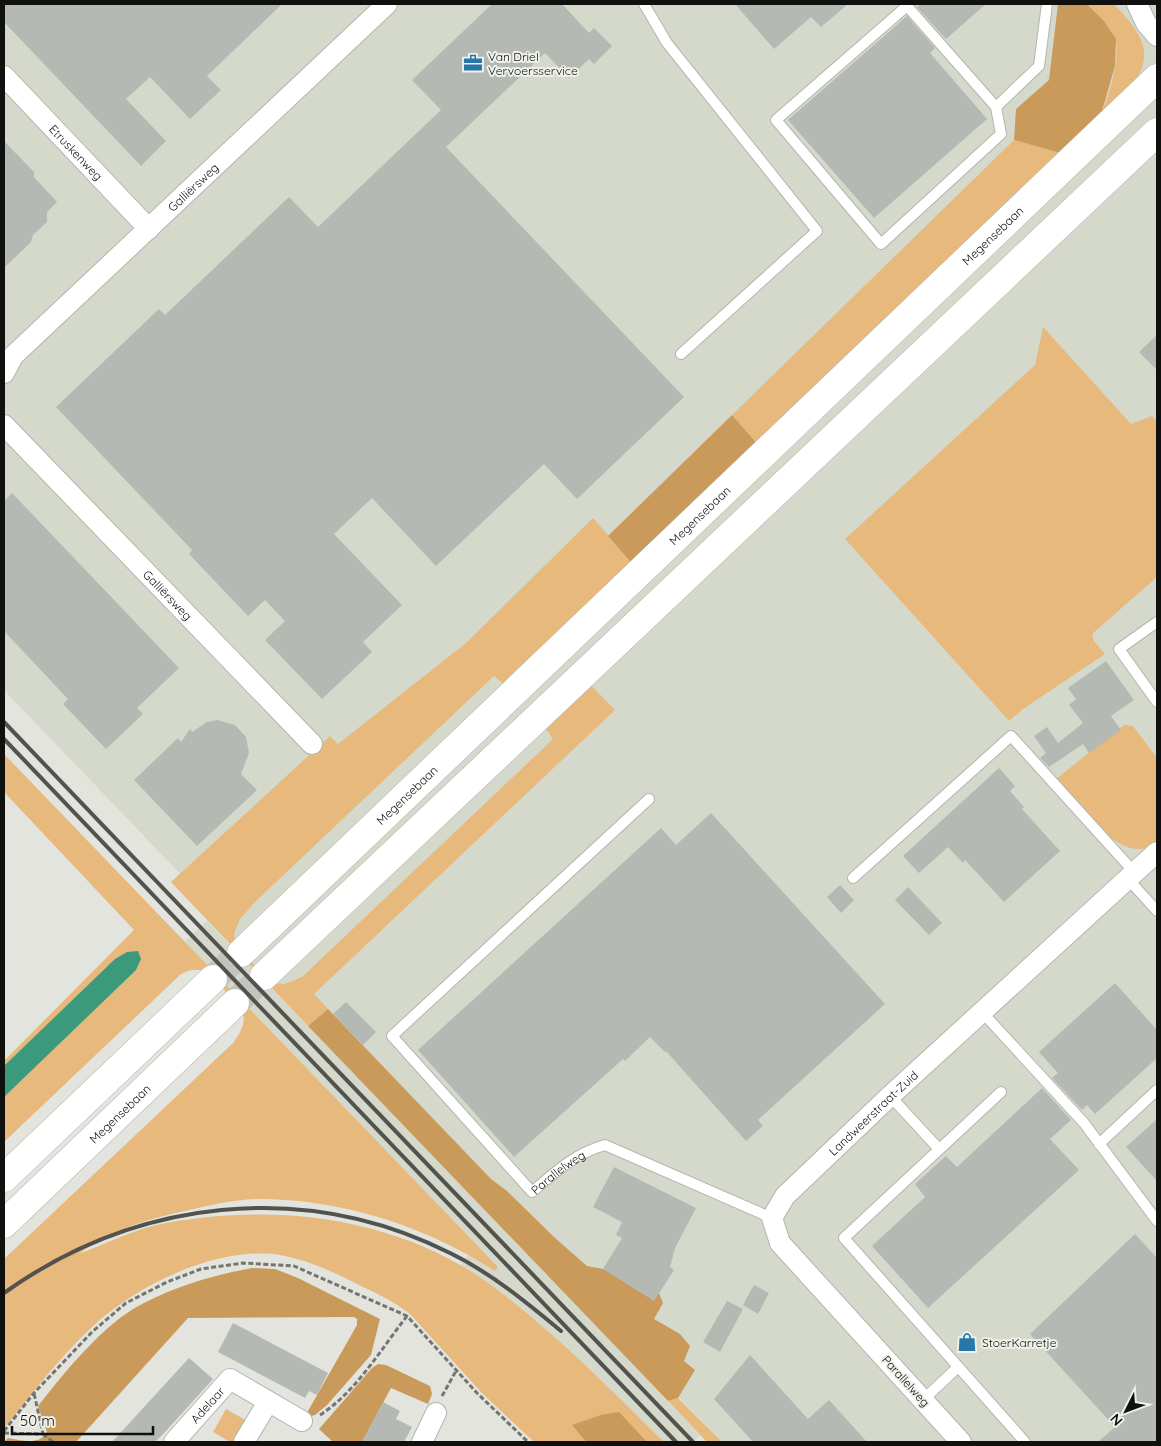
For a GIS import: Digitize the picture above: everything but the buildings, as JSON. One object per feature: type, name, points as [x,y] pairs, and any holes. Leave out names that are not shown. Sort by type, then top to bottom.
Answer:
[{"type":"main road","name":"Megensebaan","points":[[242,953],[1157,78]]},
{"type":"main road","points":[[264,976],[1157,132]]},
{"type":"main road","points":[[4,1178],[213,980]]},
{"type":"main road","name":"Megensebaan","points":[[4,1224],[235,1003]]},
{"type":"street","name":"Galliërsweg","points":[[4,372],[14,356],[387,4]]},
{"type":"street","points":[[1136,4],[1146,23],[1157,36]]},
{"type":"street","points":[[1150,4],[1157,10]]},
{"type":"street","name":"Etruskenweg","points":[[4,76],[149,229]]},
{"type":"street","name":"Galliërsweg","points":[[4,425],[312,744]]},
{"type":"street","name":"Landweerstraat-Zuid","points":[[772,1218],[785,1196],[890,1096],[1157,852]]},
{"type":"street","name":"Parallelweg","points":[[772,1218],[780,1243],[961,1442]]},
{"type":"street","name":"Adelaar","points":[[174,1442],[230,1378],[302,1422]]},
{"type":"street","points":[[244,1442],[268,1402]]},
{"type":"street","points":[[422,1442],[436,1413]]},
{"type":"lane","points":[[644,4],[667,43],[817,231],[680,354]]},
{"type":"lane","points":[[996,107],[1039,66],[1047,4]]},
{"type":"lane","points":[[907,6],[996,107],[1001,134],[881,244],[776,120],[907,6]]},
{"type":"lane","points":[[1157,622],[1119,649],[1157,702]]},
{"type":"lane","points":[[853,878],[1011,736],[1131,876],[1157,911]]},
{"type":"lane","name":"Parallelweg","points":[[649,800],[392,1036],[532,1192],[556,1171],[585,1151],[605,1145],[772,1218]]},
{"type":"lane","points":[[982,1012],[1084,1123],[1157,1221]]},
{"type":"lane","points":[[1099,1144],[1157,1090]]},
{"type":"lane","points":[[1001,1092],[844,1238],[1024,1442]]},
{"type":"lane","points":[[890,1096],[939,1150]]},
{"type":"lane","points":[[923,1400],[958,1367]]},
{"type":"path","points":[[4,1432],[34,1393],[92,1332],[126,1304],[167,1282],[201,1269],[242,1263],[294,1266],[407,1316],[456,1371],[528,1442]]},
{"type":"path","points":[[302,1422],[309,1422],[329,1409],[352,1386],[407,1316]]},
{"type":"path","points":[[436,1413],[444,1391],[456,1371]]},
{"type":"path","points":[[34,1393],[43,1434]]},
{"type":"path","points":[[4,1432],[43,1434],[53,1442]]},
{"type":"shaded area","points":[[4,4],[1157,4],[1157,1442],[722,1442],[278,984],[264,976],[236,947],[234,942],[235,931],[4,690]]},
{"type":"shaded area","points":[[1058,4],[1087,4],[1104,21],[1116,39],[1115,66],[1100,118],[1064,154],[1014,140],[1016,109],[1049,80]]},
{"type":"shaded area","points":[[1087,4],[1114,4],[1136,30],[1143,47],[1144,59],[1135,81],[1100,118],[1113,78],[1117,55],[1116,45],[1109,28]]},
{"type":"shaded area","points":[[1014,140],[1064,154],[760,447],[732,415]]},
{"type":"shaded area","points":[[1043,327],[1131,424],[1152,416],[1157,422],[1157,577],[1092,634],[1094,641],[1105,654],[1023,709],[1009,721],[845,539],[1035,365]]},
{"type":"shaded area","points":[[732,415],[760,447],[636,568],[608,536]]},
{"type":"shaded area","points":[[593,518],[636,568],[507,687],[494,676],[255,902],[240,919],[235,931],[234,942],[264,976],[273,983],[285,984],[302,977],[553,739],[544,726],[589,683],[615,710],[314,994],[328,1009],[308,1026],[171,882],[330,736],[338,744],[466,643]]},
{"type":"shaded area","points":[[1124,725],[1133,726],[1157,758],[1157,841],[1144,848],[1130,848],[1116,841],[1088,816],[1056,779]]},
{"type":"shaded area","points":[[4,754],[498,1267],[495,1271],[442,1241],[385,1219],[326,1205],[266,1199],[223,1203],[153,1219],[114,1233],[79,1254],[130,1233],[161,1224],[243,1215],[285,1215],[327,1220],[367,1228],[407,1240],[445,1257],[481,1278],[506,1296],[576,1356],[664,1442],[647,1442],[572,1425],[586,1442],[534,1442],[482,1393],[410,1314],[380,1295],[322,1268],[290,1257],[256,1254],[230,1256],[204,1263],[178,1272],[130,1297],[109,1312],[79,1340],[46,1376],[4,1428],[4,1259],[233,1043],[238,1036],[244,1018],[241,1010],[232,998],[207,973],[195,970],[181,974],[4,1142],[4,1061],[134,930],[4,792]]},
{"type":"shaded area","points":[[207,921],[700,1435],[693,1442],[664,1442],[589,1368],[480,1278],[460,1266],[469,1254],[495,1271],[497,1267],[183,943]]},
{"type":"shaded area","points":[[138,951],[141,959],[136,970],[4,1097],[4,1066],[115,959],[127,952]]},
{"type":"shaded area","points":[[328,1009],[491,1179],[507,1191],[587,1266],[603,1269],[659,1293],[663,1303],[654,1319],[680,1334],[690,1346],[684,1361],[695,1370],[678,1398],[668,1401],[308,1026]]},
{"type":"shaded area","points":[[252,1268],[275,1269],[298,1278],[380,1319],[371,1355],[327,1405],[315,1415],[304,1418],[357,1325],[357,1319],[354,1317],[188,1318],[76,1442],[4,1442],[8,1438],[35,1441],[44,1436],[47,1432],[38,1406],[86,1349],[113,1323],[127,1313],[142,1304],[182,1287],[209,1278]]},
{"type":"shaded area","points":[[378,1364],[386,1365],[430,1386],[432,1394],[428,1404],[391,1388],[362,1442],[333,1442],[319,1429],[372,1368]]},
{"type":"shaded area","points":[[678,1398],[722,1442],[707,1442],[668,1401]]},
{"type":"shaded area","points":[[226,1409],[249,1422],[237,1442],[230,1442],[213,1432]]},
{"type":"shaded area","points":[[619,1412],[647,1442],[586,1442],[572,1425],[601,1415]]},
{"type":"tunnel","points":[[213,979],[241,953]]},
{"type":"tunnel","points":[[235,1003],[264,976]]},
{"type":"railway","points":[[4,722],[693,1442]]},
{"type":"railway","points":[[4,739],[676,1442]]},
{"type":"railway","points":[[4,1293],[55,1261],[109,1237],[164,1220],[221,1210],[279,1208],[337,1215],[394,1230],[450,1253],[494,1279],[561,1331]]},
{"type":"place","name":"Van Driel Vervoersservice","points":[[473,63]]},
{"type":"place","name":"StoerKarretje","points":[[967,1342]]}]
